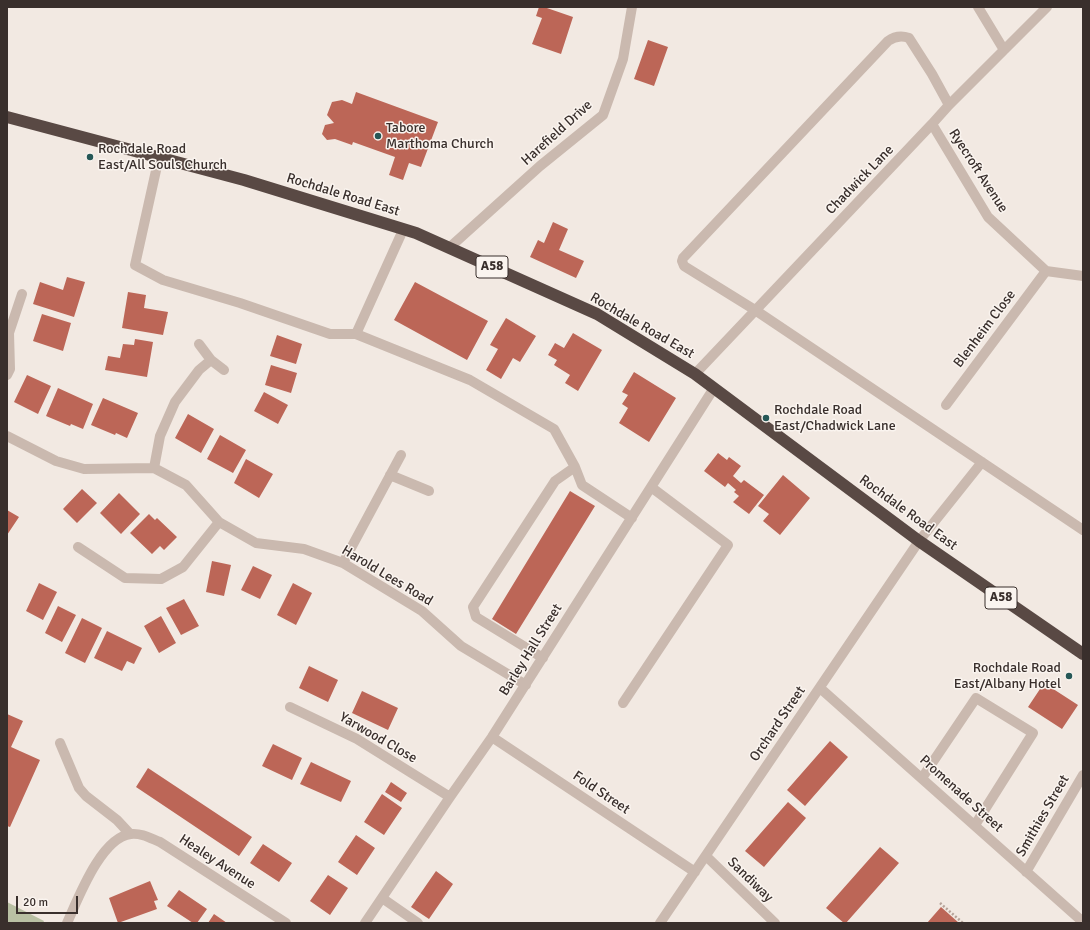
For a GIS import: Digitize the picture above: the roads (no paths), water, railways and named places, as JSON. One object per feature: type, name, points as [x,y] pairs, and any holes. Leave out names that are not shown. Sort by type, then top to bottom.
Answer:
[{"type":"highway","name":"Rochdale Road East","points":[[7,116],[244,180],[416,233],[597,314],[695,374],[919,541],[1083,654]]},
{"type":"street","name":"Harefield Drive","points":[[449,248],[540,166],[603,114],[623,59],[632,7]]},
{"type":"street","points":[[978,7],[1004,50]]},
{"type":"street","name":"Chadwick Lane","points":[[695,374],[949,105],[1048,7]]},
{"type":"street","points":[[949,105],[932,74],[909,38],[898,36],[892,38],[683,258],[682,261],[684,266],[755,310],[1083,530]]},
{"type":"street","name":"Ryecroft Avenue","points":[[932,124],[988,217],[1046,271]]},
{"type":"street","points":[[159,157],[135,265],[163,280],[240,303],[330,334],[356,334],[470,380],[554,429],[575,467],[582,485],[632,518]]},
{"type":"street","points":[[356,334],[403,230]]},
{"type":"street","points":[[1046,271],[1083,276]]},
{"type":"street","name":"Blenheim Close","points":[[946,405],[1046,271]]},
{"type":"street","points":[[7,375],[10,369],[10,333],[22,294]]},
{"type":"street","points":[[199,344],[211,360],[224,370]]},
{"type":"street","points":[[154,468],[160,436],[176,402],[199,370],[211,360]]},
{"type":"street","name":"Barley Hall Street","points":[[365,923],[450,796],[492,738],[714,388]]},
{"type":"street","name":"Harold Lees Road","points":[[7,436],[56,461],[84,469],[154,468],[186,485],[219,522],[256,543],[304,549],[343,563],[422,611],[461,646],[526,684]]},
{"type":"street","points":[[343,563],[400,456]]},
{"type":"street","name":"Orchard Street","points":[[660,923],[919,541],[982,462]]},
{"type":"street","points":[[543,658],[476,618],[473,607],[555,481],[575,467]]},
{"type":"street","points":[[390,475],[429,491]]},
{"type":"street","points":[[624,703],[728,545],[651,487]]},
{"type":"street","points":[[78,547],[125,578],[161,579],[184,567],[219,522]]},
{"type":"street","name":"Promenade Street","points":[[820,688],[1083,922]]},
{"type":"street","points":[[922,778],[976,698],[1033,733],[975,825]]},
{"type":"street","name":"Yarwood Close","points":[[290,707],[357,739],[450,796]]},
{"type":"street","name":"Fold Street","points":[[492,738],[695,872]]},
{"type":"street","points":[[60,743],[79,788],[86,796],[117,820],[130,834],[121,837],[113,843],[92,869],[66,923]]},
{"type":"street","name":"Smithies Street","points":[[1026,872],[1083,775]]},
{"type":"street","name":"Healey Avenue","points":[[130,834],[144,835],[160,842],[286,923]]},
{"type":"street","name":"Sandiway","points":[[706,856],[776,923]]},
{"type":"street","points":[[382,898],[418,923]]},
{"type":"place","name":"Tabore Marthoma Church","points":[[378,136]]},
{"type":"place","name":"Rochdale Road East/All Souls Church","points":[[90,157]]},
{"type":"place","name":"Rochdale Road East/Chadwick Lane","points":[[766,418]]},
{"type":"place","name":"Rochdale Road East/Albany Hotel","points":[[1069,676]]}]
